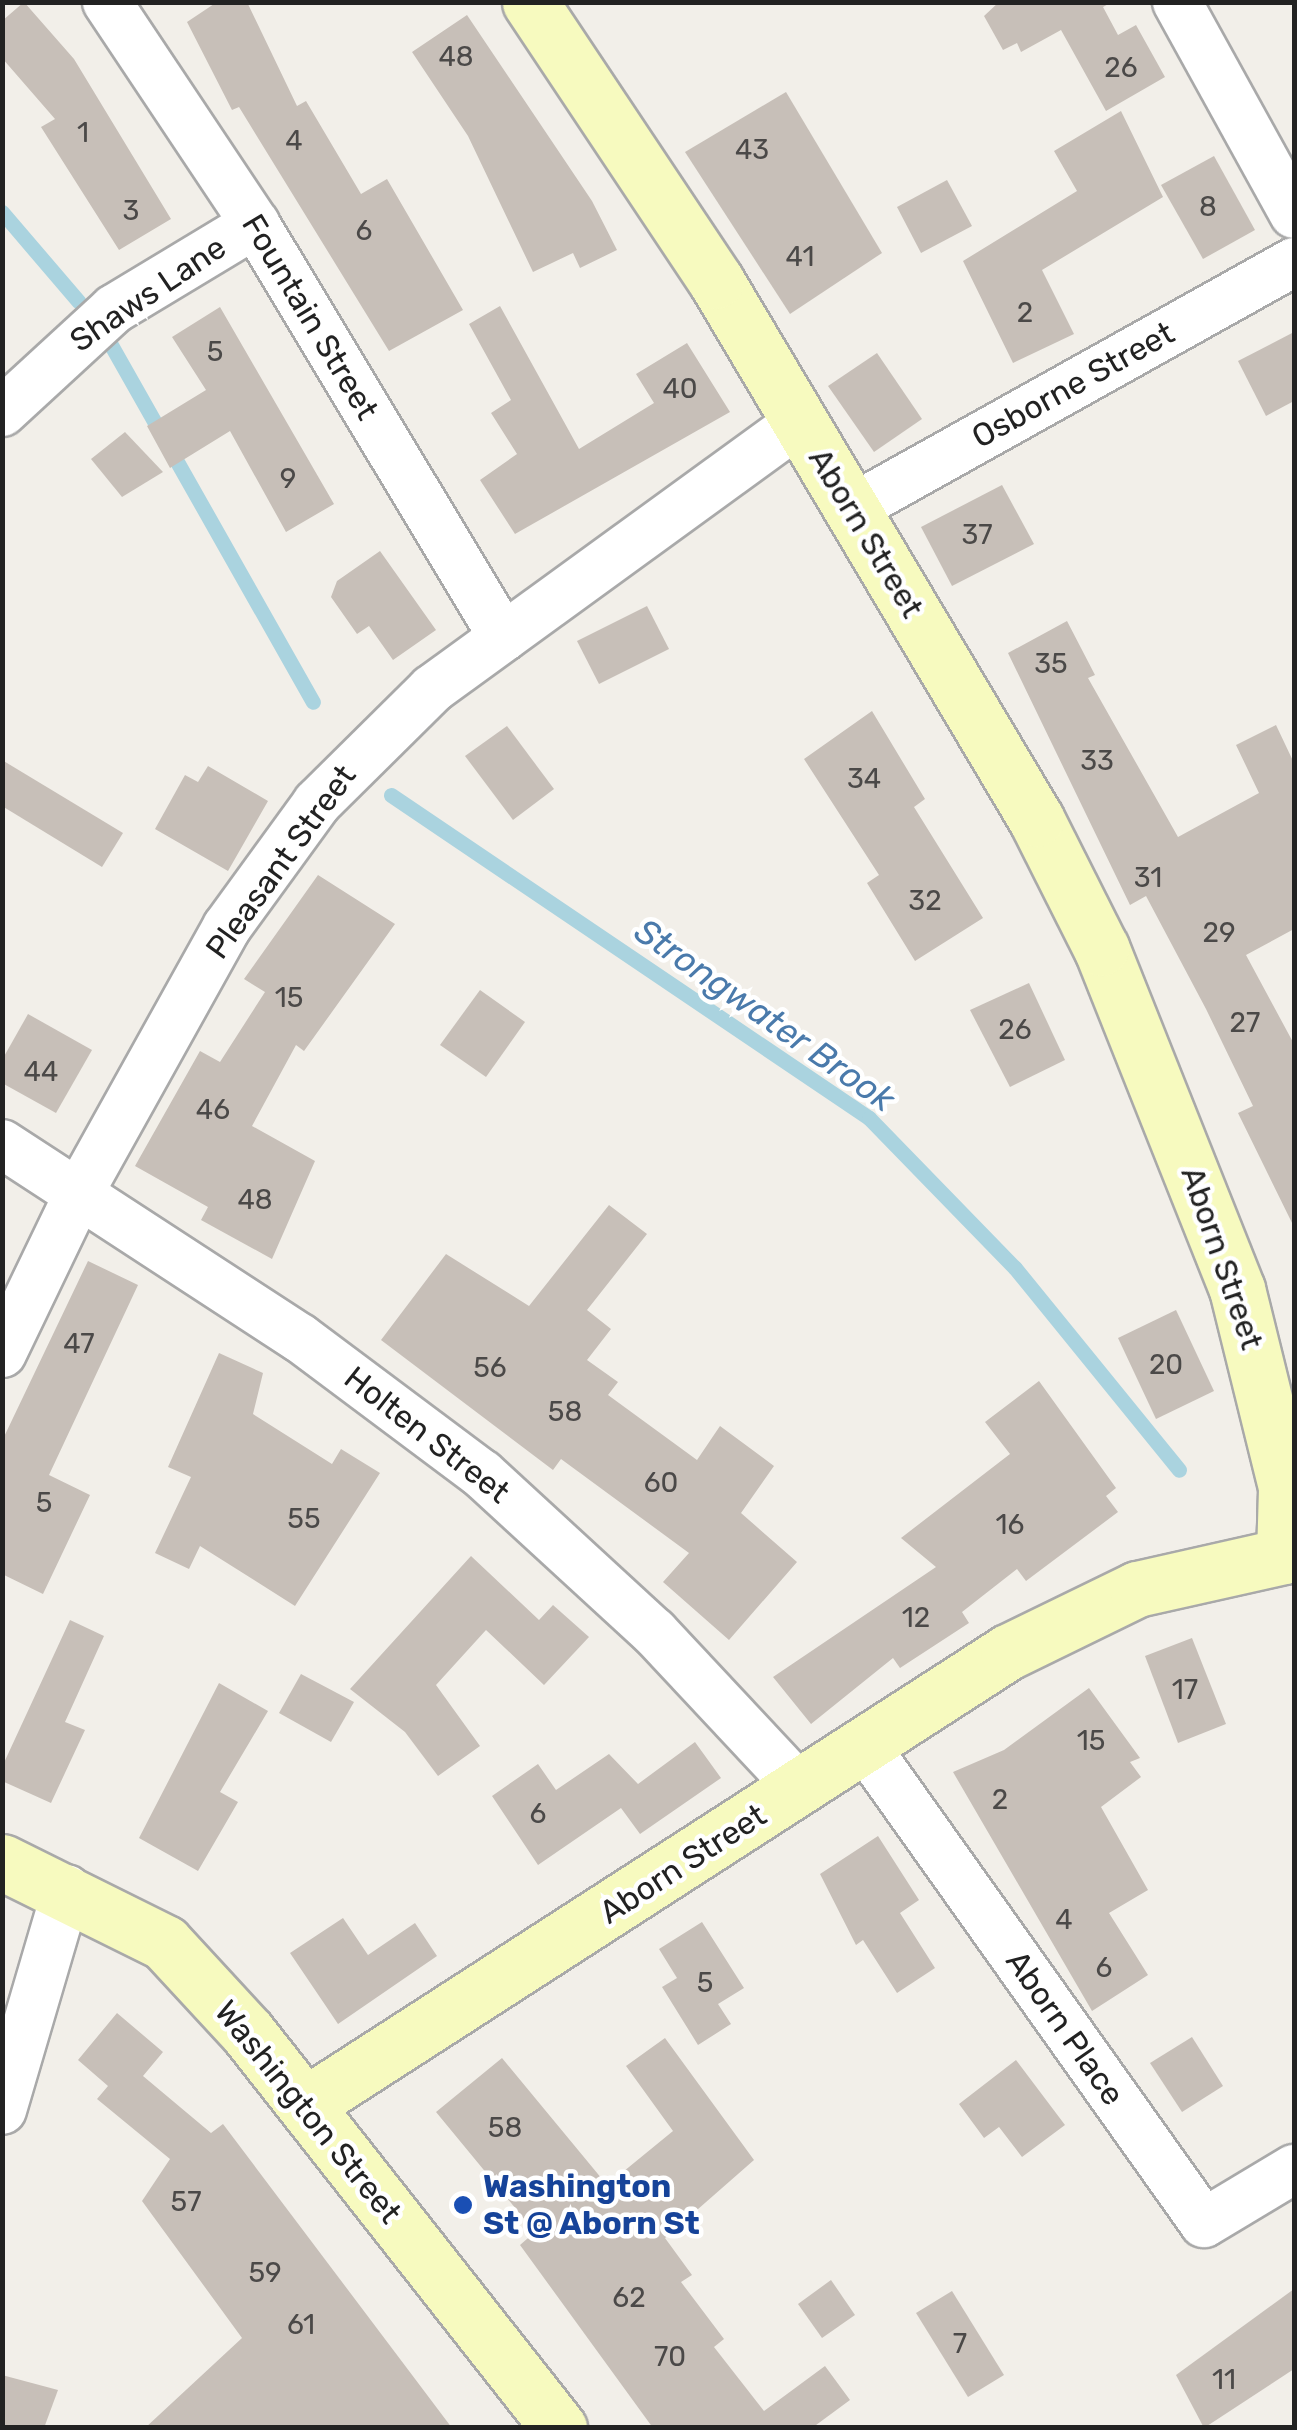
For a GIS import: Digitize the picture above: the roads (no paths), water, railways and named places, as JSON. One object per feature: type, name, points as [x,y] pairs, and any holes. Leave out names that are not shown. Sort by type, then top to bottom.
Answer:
[{"type":"street","name":"Fountain Street","points":[[107,2],[256,224],[503,638]]},
{"type":"street","name":"Aborn Street","points":[[305,2105],[1084,1610],[1289,1555],[1286,1487],[1269,1404],[1237,1289],[1152,1068],[1036,820],[800,422],[530,2]]},
{"type":"street","points":[[1177,2],[1294,214]]},
{"type":"street","name":"Shaws Lane","points":[[2,412],[114,310],[256,224]]},
{"type":"street","name":"Osborne Street","points":[[850,509],[1294,262]]},
{"type":"street","name":"Pleasant Street","points":[[2,1352],[80,1191],[227,928],[317,803],[432,689],[800,422]]},
{"type":"street","name":"Holten Street","points":[[2,1144],[80,1191],[482,1474],[692,1670],[800,1788]]},
{"type":"street","name":"Aborn Place","points":[[865,1746],[1204,2223],[1294,2168]]},
{"type":"street","name":"Washington Street","points":[[2,1862],[67,1888],[165,1943],[305,2105],[560,2428]]},
{"type":"street","points":[[2,2110],[67,1888]]},
{"type":"waterway","name":"Strongwater Brook","points":[[2,212],[79,302]]},
{"type":"waterway","name":"Strongwater Brook","points":[[111,345],[313,702]]},
{"type":"waterway","name":"Strongwater Brook","points":[[391,795],[869,1118],[1015,1268],[1179,1470]]},
{"type":"place","name":"Washington St @ Aborn St","points":[[463,2205]]}]
